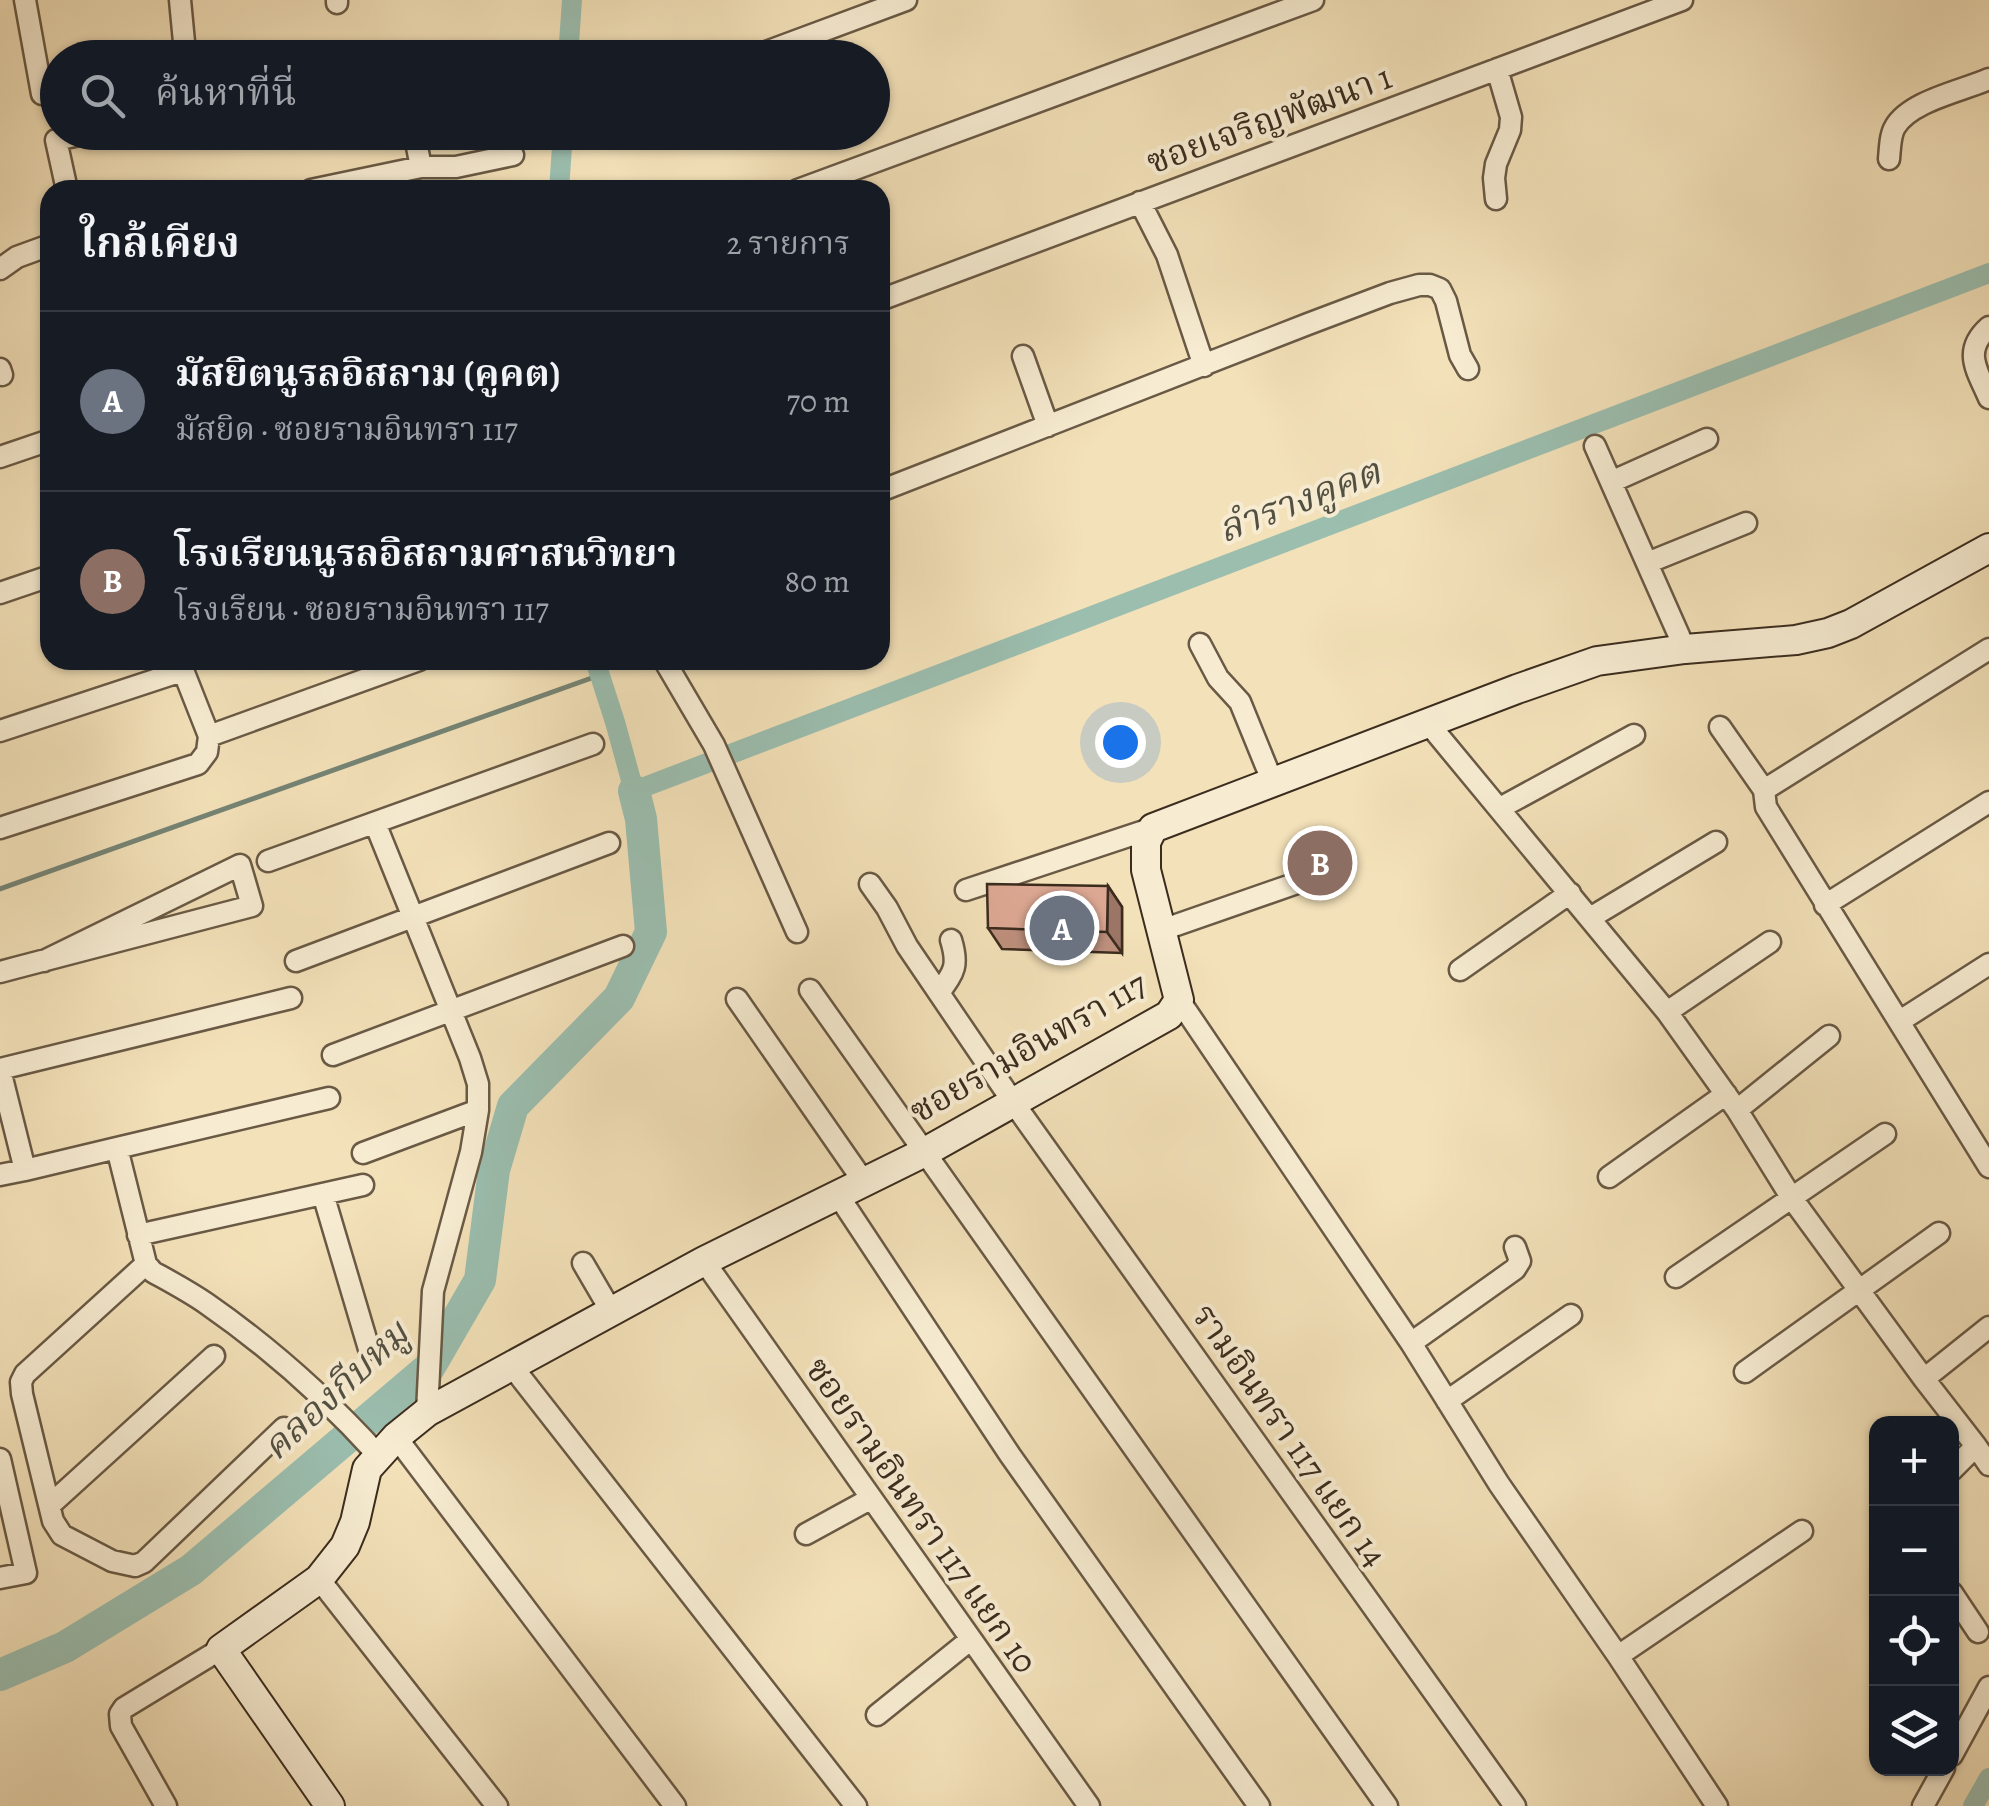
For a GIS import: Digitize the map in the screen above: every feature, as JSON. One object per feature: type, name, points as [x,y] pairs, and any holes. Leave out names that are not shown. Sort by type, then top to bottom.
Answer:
[{"type":"street","points":[[25,0],[40,83]]},
{"type":"street","points":[[180,0],[184,40]]},
{"type":"street","points":[[798,40],[906,0]]},
{"type":"street","points":[[825,180],[1313,0]]},
{"type":"street","name":"ซอยเจริญพัฒนา 1","points":[[890,296],[1682,0]]},
{"type":"street","points":[[1496,200],[1496,164],[1511,117],[1498,69]]},
{"type":"street","points":[[1890,159],[1894,128],[1918,105],[1989,79]]},
{"type":"street","points":[[58,150],[65,180]]},
{"type":"street","points":[[418,150],[421,167]]},
{"type":"street","points":[[359,180],[513,155]]},
{"type":"street","points":[[1140,202],[1167,255],[1204,366]]},
{"type":"street","points":[[0,269],[16,257],[40,249]]},
{"type":"street","points":[[890,487],[1419,285],[1440,288],[1460,355],[1468,368]]},
{"type":"street","points":[[1989,327],[1972,350],[1989,398]]},
{"type":"street","points":[[1023,356],[1048,426]]},
{"type":"street","points":[[1610,482],[1707,439]]},
{"type":"street","points":[[0,457],[40,443]]},
{"type":"street","points":[[1595,446],[1684,649]]},
{"type":"street","points":[[1646,563],[1746,523]]},
{"type":"street","points":[[966,890],[1154,828],[1597,660],[1796,640],[1828,633],[1989,548]]},
{"type":"street","points":[[0,594],[40,580]]},
{"type":"street","points":[[1200,644],[1218,678],[1240,702],[1273,783]]},
{"type":"street","points":[[1764,790],[1989,649]]},
{"type":"street","points":[[0,731],[167,670]]},
{"type":"street","points":[[0,828],[198,764],[207,752],[209,736],[183,670]]},
{"type":"street","points":[[209,736],[392,670]]},
{"type":"street","points":[[670,670],[714,744],[797,932]]},
{"type":"street","points":[[1428,724],[1666,1012],[1731,1102],[1791,1198],[1989,1466]]},
{"type":"street","points":[[1720,727],[1764,790],[1766,807],[1989,1167]]},
{"type":"street","points":[[1500,808],[1634,735]]},
{"type":"street","points":[[268,861],[592,744]]},
{"type":"street","points":[[1825,905],[1989,802]]},
{"type":"street","points":[[376,823],[478,1084],[471,1152],[433,1291],[427,1400]]},
{"type":"street","name":"ซอยรามอินทรา 117","points":[[221,1648],[320,1578],[345,1546],[378,1443],[427,1400],[511,1365],[704,1261],[925,1152],[1169,1015],[1179,1000],[1144,854],[1154,828]]},
{"type":"street","points":[[1590,918],[1716,842]]},
{"type":"street","points":[[296,961],[609,843]]},
{"type":"street","points":[[0,972],[44,961],[252,906],[240,865],[44,961]]},
{"type":"street","points":[[1162,930],[1297,883]]},
{"type":"street","name":"รามอินทรา 117 แยก 14","points":[[870,884],[888,908],[907,946],[1013,1102],[1515,1806]]},
{"type":"street","points":[[1460,970],[1570,893]]},
{"type":"street","points":[[939,993],[955,965],[951,940]]},
{"type":"street","points":[[1666,1012],[1770,942]]},
{"type":"street","points":[[333,1054],[624,946]]},
{"type":"street","points":[[1900,1021],[1989,964]]},
{"type":"street","points":[[810,990],[1387,1806]]},
{"type":"street","points":[[25,1170],[0,1069],[291,998]]},
{"type":"street","points":[[737,999],[864,1182]]},
{"type":"street","points":[[1179,1000],[1411,1342],[1499,1484],[1717,1806]]},
{"type":"street","points":[[1609,1178],[1829,1036]]},
{"type":"street","points":[[0,1176],[329,1098]]},
{"type":"street","points":[[363,1153],[478,1110]]},
{"type":"street","points":[[1969,1134],[1989,1121]]},
{"type":"street","points":[[1676,1277],[1884,1134]]},
{"type":"street","points":[[118,1148],[146,1264],[274,1356],[378,1443],[676,1806]]},
{"type":"street","points":[[138,1236],[363,1184]]},
{"type":"street","points":[[323,1194],[370,1349]]},
{"type":"street","points":[[838,1195],[1010,1455],[1260,1806]]},
{"type":"street","points":[[1744,1372],[1938,1232]]},
{"type":"street","points":[[1411,1342],[1515,1269],[1520,1261],[1514,1247]]},
{"type":"street","name":"ซอยรามอินทรา 117 แยก 10","points":[[704,1261],[1089,1806]]},
{"type":"street","points":[[583,1263],[611,1311]]},
{"type":"street","points":[[146,1264],[24,1374],[21,1382],[53,1521],[62,1535],[112,1560],[135,1566],[144,1562],[284,1428]]},
{"type":"street","points":[[1447,1401],[1571,1315]]},
{"type":"street","points":[[1924,1379],[1989,1328]]},
{"type":"street","points":[[50,1505],[214,1356]]},
{"type":"street","points":[[511,1365],[856,1806]]},
{"type":"street","points":[[1959,1463],[1976,1446]]},
{"type":"street","points":[[0,1578],[26,1573],[1,1471]]},
{"type":"street","points":[[806,1534],[870,1499]]},
{"type":"street","points":[[1618,1656],[1802,1532]]},
{"type":"street","points":[[320,1578],[498,1806]]},
{"type":"street","points":[[1954,1596],[1978,1632]]},
{"type":"street","points":[[878,1715],[970,1640]]},
{"type":"street","points":[[166,1806],[120,1726],[120,1714],[221,1648],[330,1806]]},
{"type":"street","points":[[1959,1742],[1989,1687]]},
{"type":"street","points":[[1923,1806],[1940,1776]]},
{"type":"building","points":[[987,884],[1108,886],[1107,932],[988,928]]},
{"type":"waterway","name":"คลองกีบหมู","points":[[569,40],[572,0]]},
{"type":"waterway","name":"คลองกีบหมู","points":[[560,180],[562,150]]},
{"type":"waterway","name":"ลำรางคูคต","points":[[598,670],[634,791],[1989,273]]},
{"type":"waterway","points":[[0,889],[600,675]]},
{"type":"waterway","name":"คลองกีบหมู","points":[[0,1675],[65,1647],[191,1570],[429,1368],[480,1280],[494,1170],[513,1106],[619,998],[651,932],[641,819],[634,791]]},
{"type":"waterway","points":[[1973,1806],[1989,1778]]},
{"type":"place","name":"โรงเรียนนูรลอิสลามศาสนวิทยา","points":[[1320,863]]},
{"type":"place","name":"มัสยิตนูรลอิสลาม (คูคต)","points":[[1062,928]]}]
